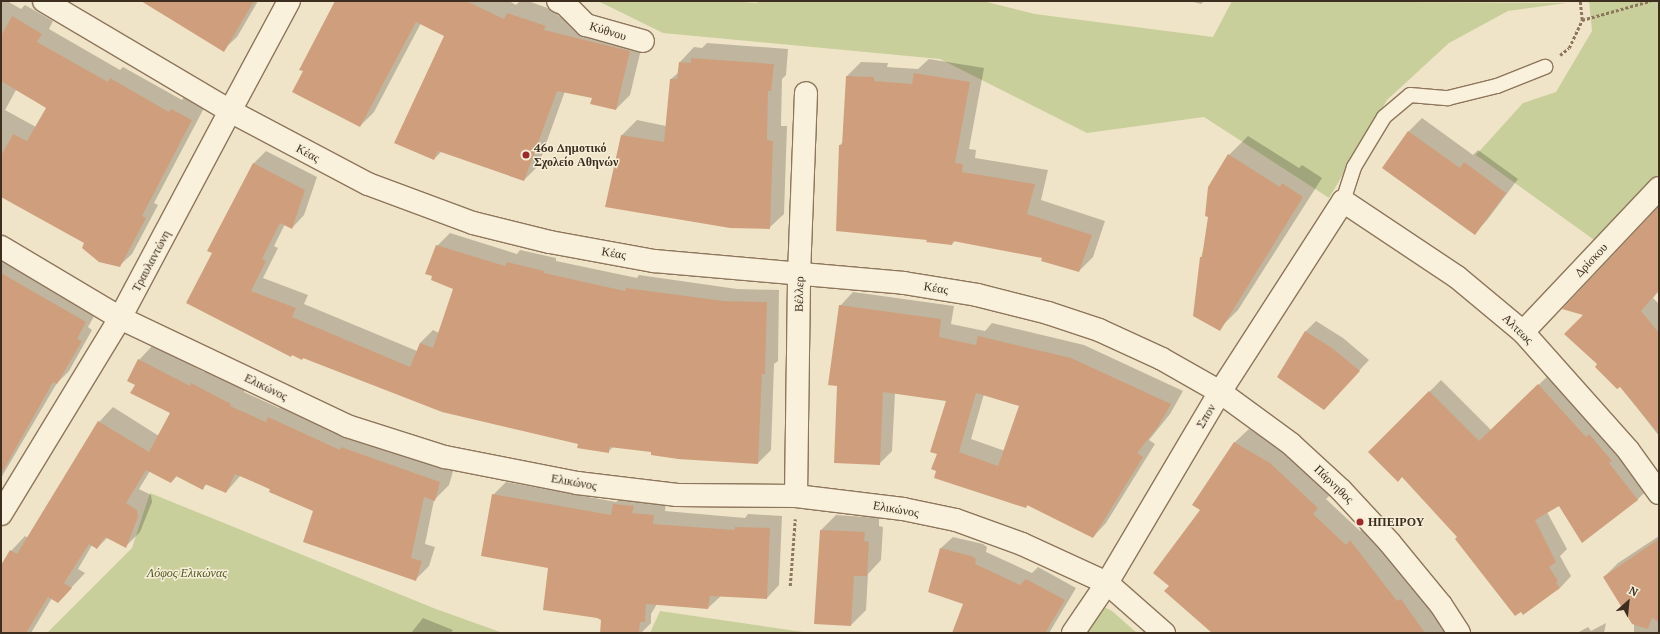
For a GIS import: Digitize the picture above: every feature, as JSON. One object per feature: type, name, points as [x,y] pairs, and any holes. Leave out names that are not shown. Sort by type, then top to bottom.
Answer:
[{"type":"street","name":"Κέας","points":[[44,1],[230,111],[368,184],[473,223],[550,242],[654,260],[799,275],[904,283],[977,294],[1048,313],[1099,330],[1162,359],[1220,392]]},
{"type":"street","name":"Τραυλαντώνη","points":[[1,514],[120,318],[289,1]]},
{"type":"street","name":"Κύθνου","points":[[558,1],[565,4],[586,25],[643,41]]},
{"type":"street","name":"Βέλλερ","points":[[796,496],[799,275],[806,93]]},
{"type":"street","name":"Δρίσκου","points":[[1523,332],[1659,188]]},
{"type":"street","name":"Αλτεως","points":[[1343,201],[1457,277],[1523,332],[1628,450],[1659,493]]},
{"type":"street","name":"Σπον","points":[[1073,633],[1107,583],[1220,392],[1343,201]]},
{"type":"street","name":"Ελικώνος","points":[[1,247],[120,318],[347,426],[445,457],[577,483],[677,495],[796,496],[903,509],[956,520],[1022,544],[1107,583],[1164,633]]},
{"type":"street","name":"Πάρνηθος","points":[[1220,392],[1291,444],[1341,490],[1395,548],[1441,605],[1459,633]]},
{"type":"lane","points":[[1343,201],[1354,167],[1384,116],[1410,95],[1448,98],[1497,86],[1545,67]]},
{"type":"path","points":[[1545,67],[1570,48],[1582,20],[1580,1]]},
{"type":"path","points":[[1582,20],[1650,1]]},
{"type":"path","points":[[790,586],[796,496]]},
{"type":"green space","points":[[598,1],[730,1],[756,3],[761,1],[983,1],[1035,14],[1213,37],[1232,1],[1567,3],[1508,11],[1449,43],[1387,100],[1329,198],[1204,117],[1087,133],[940,59],[663,33]]},
{"type":"green space","points":[[1589,1],[1659,1],[1659,173],[1597,242],[1476,155],[1523,103],[1556,92],[1592,31]]},
{"type":"green space","name":"Λόφος Ελικώνας","points":[[150,493],[436,609],[503,633],[47,633],[132,548]]},
{"type":"green space","points":[[1083,596],[1112,611],[1137,633],[1060,633]]},
{"type":"green space","points":[[660,611],[810,633],[650,633]]},
{"type":"building","points":[[141,1],[254,1],[224,52]]},
{"type":"building","points":[[335,1],[466,1],[504,19],[507,13],[546,26],[544,30],[630,51],[616,110],[590,104],[592,98],[557,91],[524,181],[438,151],[434,160],[394,143],[444,36],[416,22],[360,127],[292,92],[303,71],[299,70]]},
{"type":"building","points":[[12,16],[42,34],[37,42],[108,82],[110,78],[169,112],[171,109],[192,120],[142,216],[146,218],[120,267],[99,262],[82,248],[84,243],[1,197],[1,156],[13,134],[27,141],[46,108],[1,81],[1,36]]},
{"type":"building","points":[[691,58],[774,64],[771,91],[768,91],[767,140],[773,141],[770,229],[730,228],[605,207],[621,135],[664,142],[670,79],[677,79],[679,62],[691,63]]},
{"type":"building","points":[[914,73],[970,82],[955,163],[963,164],[962,172],[1035,184],[1027,214],[1092,235],[1079,272],[1041,261],[1042,258],[953,241],[952,245],[926,242],[927,240],[836,231],[839,145],[842,145],[846,76],[874,77],[874,81],[912,84]]},
{"type":"building","points":[[1408,131],[1460,168],[1464,162],[1506,193],[1475,235],[1382,168]]},
{"type":"building","points":[[1228,154],[1280,187],[1282,183],[1303,197],[1220,331],[1193,316],[1200,257],[1202,257],[1208,217],[1205,216],[1208,187]]},
{"type":"building","points":[[253,163],[305,190],[292,229],[280,223],[262,259],[266,261],[251,291],[296,308],[292,317],[410,367],[420,343],[433,348],[453,289],[431,280],[432,276],[425,274],[436,245],[505,266],[507,262],[544,271],[544,273],[625,291],[626,288],[724,301],[767,302],[765,374],[762,374],[758,464],[678,459],[651,455],[651,452],[609,447],[609,453],[577,448],[578,444],[442,412],[303,358],[302,360],[292,355],[291,357],[186,303],[212,253],[207,251]]},
{"type":"building","points":[[1659,206],[1659,290],[1641,311],[1659,333],[1659,434],[1620,387],[1617,389],[1595,367],[1597,364],[1564,334],[1583,315],[1562,309]]},
{"type":"building","points":[[1,273],[86,322],[77,339],[82,341],[57,384],[53,382],[1,474]]},
{"type":"building","points":[[839,305],[941,319],[939,337],[976,345],[978,336],[1071,358],[1171,404],[1157,428],[1137,453],[1143,457],[1093,538],[1027,505],[1026,508],[934,478],[936,471],[931,469],[937,454],[930,452],[946,401],[883,392],[880,465],[834,463],[837,386],[828,385]],"holes":[[[976,393],[1019,406],[998,466],[959,452]]]},
{"type":"building","points":[[1305,331],[1332,348],[1360,371],[1324,410],[1277,377]]},
{"type":"building","points":[[138,359],[190,386],[191,383],[231,404],[230,406],[266,422],[268,417],[340,450],[341,447],[440,482],[435,501],[424,497],[411,558],[422,561],[416,581],[303,542],[313,511],[269,492],[270,489],[235,474],[226,493],[205,484],[203,490],[176,476],[171,483],[146,470],[126,503],[137,510],[138,517],[126,548],[105,537],[97,549],[89,544],[64,583],[72,588],[58,603],[48,597],[26,633],[1,633],[1,565],[10,550],[17,554],[98,421],[149,452],[170,413],[130,393],[135,385],[127,381]]},
{"type":"building","points":[[1538,384],[1586,437],[1589,434],[1612,461],[1609,463],[1638,500],[1582,543],[1559,506],[1535,520],[1556,562],[1549,567],[1558,581],[1556,583],[1560,588],[1523,615],[1521,612],[1515,616],[1455,539],[1457,537],[1402,477],[1398,482],[1368,452],[1429,391],[1479,441]]},
{"type":"building","points":[[1234,442],[1270,463],[1318,508],[1313,514],[1346,545],[1350,540],[1397,601],[1401,599],[1425,633],[1212,633],[1164,591],[1169,586],[1153,573],[1200,510],[1192,505]]},
{"type":"building","points":[[492,494],[611,515],[613,504],[634,506],[632,513],[654,515],[653,524],[734,530],[735,527],[770,528],[767,599],[710,596],[708,609],[646,604],[645,622],[640,622],[639,633],[600,633],[601,620],[597,618],[543,610],[548,568],[481,556]]},
{"type":"building","points":[[820,530],[865,532],[864,541],[869,542],[867,576],[854,576],[851,626],[814,624]]},
{"type":"building","points":[[1659,539],[1659,622],[1652,618],[1648,629],[1632,624],[1603,577]]},
{"type":"building","points":[[940,548],[971,556],[976,559],[975,564],[1020,585],[1026,579],[1065,600],[1045,633],[952,633],[963,604],[928,592]]},
{"type":"place","name":"46ο Δημοτικό Σχολείο Αθηνών","points":[[526,155]]},
{"type":"place","name":"ΗΠΕΙΡΟΥ","points":[[1360,522]]}]
